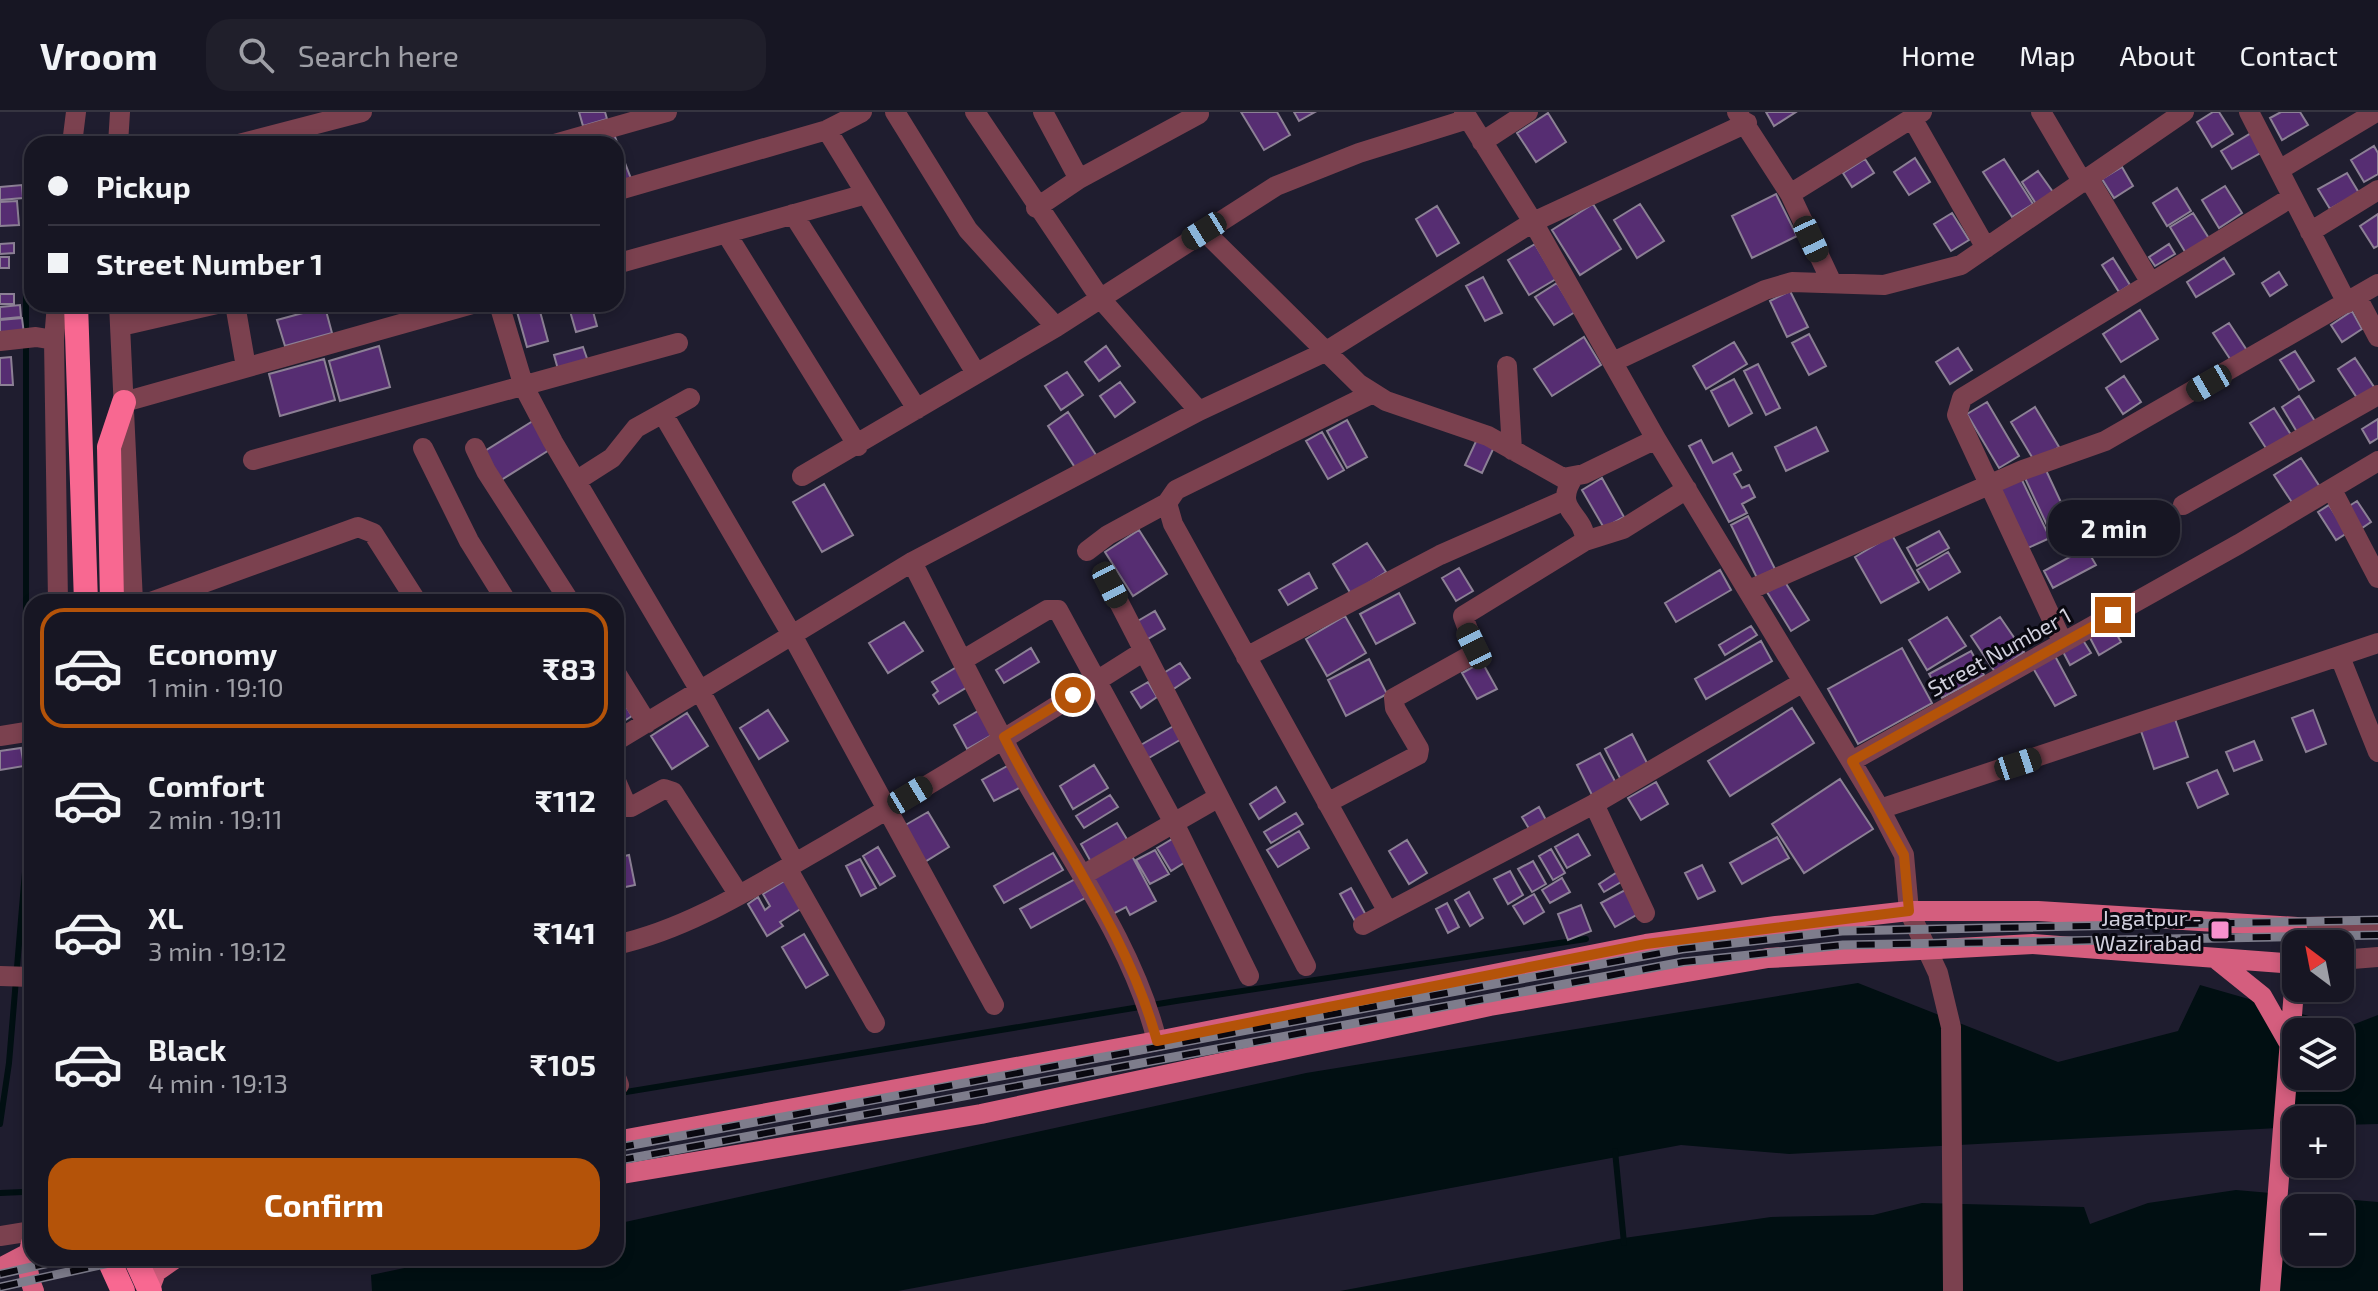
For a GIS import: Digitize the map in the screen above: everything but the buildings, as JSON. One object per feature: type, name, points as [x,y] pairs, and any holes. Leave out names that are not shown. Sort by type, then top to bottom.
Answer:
[{"type":"highway","points":[[76,312],[86,594]]},
{"type":"highway","points":[[112,594],[109,447],[124,402]]},
{"type":"highway","points":[[112,1266],[123,1291]]},
{"type":"main road","points":[[624,1140],[1157,1041],[1646,944],[1909,911],[2038,911],[2282,934]]},
{"type":"main road","points":[[624,1174],[981,1114],[1651,976],[1768,958],[2033,944],[2282,963]]},
{"type":"main road","points":[[2214,958],[2262,996],[2282,1031]]},
{"type":"main road","points":[[2270,1291],[2288,1090]]},
{"type":"main road","points":[[0,1268],[24,1251]]},
{"type":"main road","points":[[29,1266],[29,1280],[34,1291]]},
{"type":"street","points":[[73,136],[76,112]]},
{"type":"street","points":[[118,136],[120,112]]},
{"type":"street","points":[[270,136],[362,112]]},
{"type":"street","points":[[582,136],[667,112]]},
{"type":"street","points":[[624,189],[827,130],[862,112]]},
{"type":"street","points":[[895,112],[968,230],[1056,327]]},
{"type":"street","points":[[975,112],[1036,208],[1100,298],[1199,411]]},
{"type":"street","points":[[1043,112],[1079,179]]},
{"type":"street","points":[[1482,142],[1528,112]]},
{"type":"street","points":[[2041,112],[2151,283]]},
{"type":"street","points":[[1613,362],[1765,290],[1792,282],[1884,285],[1961,265],[2184,112]]},
{"type":"street","points":[[2249,112],[2310,232],[2378,337]]},
{"type":"street","points":[[2279,170],[2376,112]]},
{"type":"street","points":[[1036,208],[1079,179],[1199,114]]},
{"type":"street","points":[[802,476],[858,446],[1056,327],[1276,186],[1317,168],[1466,115],[1533,222],[1656,439],[1852,761],[1880,809],[1908,868],[1909,911],[1938,973],[1951,1027],[1953,1291]]},
{"type":"street","points":[[1790,194],[1912,115],[1986,248]]},
{"type":"street","points":[[624,736],[912,562],[1199,411],[1325,352],[1533,222],[1742,118],[1790,194],[1832,283]]},
{"type":"street","points":[[827,130],[976,373]]},
{"type":"street","points":[[2310,232],[2378,190]]},
{"type":"street","points":[[624,262],[866,194]]},
{"type":"street","points":[[2063,643],[1957,415],[1962,398],[2292,197]]},
{"type":"street","points":[[793,214],[917,409]]},
{"type":"street","points":[[1204,231],[1371,394],[1472,429],[1556,474],[1573,478]]},
{"type":"street","points":[[726,233],[858,446]]},
{"type":"street","points":[[1749,590],[1991,484],[2105,441],[2378,284]]},
{"type":"street","points":[[54,312],[45,338],[58,594]]},
{"type":"street","points":[[120,312],[133,594]]},
{"type":"street","points":[[121,326],[182,312]]},
{"type":"street","points":[[236,312],[246,367]]},
{"type":"street","points":[[124,402],[443,312]]},
{"type":"street","points":[[501,312],[524,387],[699,689],[875,1023]]},
{"type":"street","points":[[8,340],[45,338]]},
{"type":"street","points":[[253,460],[678,343]]},
{"type":"street","points":[[1507,366],[1512,450]]},
{"type":"street","points":[[1087,551],[1108,535],[1167,503],[1176,490],[1371,394]]},
{"type":"street","points":[[2183,505],[2378,395]]},
{"type":"street","points":[[576,481],[612,458],[636,428],[690,398]]},
{"type":"street","points":[[663,414],[792,635],[994,1005]]},
{"type":"street","points":[[1585,541],[1585,534],[1565,500],[1565,491],[1573,478],[1656,439]]},
{"type":"street","points":[[423,448],[469,541],[502,594]]},
{"type":"street","points":[[475,448],[486,471],[565,594]]},
{"type":"street","name":"Street Number 1","points":[[1852,761],[2332,490],[2378,461]]},
{"type":"street","points":[[1327,803],[1418,755],[1419,749],[1395,708],[1394,698],[1473,654],[1474,646],[1463,616],[1585,541],[1623,529],[1687,489]]},
{"type":"street","points":[[2332,490],[2378,578]]},
{"type":"street","points":[[1246,657],[1440,555],[1565,500]]},
{"type":"street","points":[[1167,503],[1173,524],[1388,912]]},
{"type":"street","points":[[173,594],[358,527],[373,533],[412,594]]},
{"type":"street","points":[[912,562],[1004,737],[1083,875],[1147,1007],[1157,1041]]},
{"type":"street","points":[[1110,585],[1306,966]]},
{"type":"street","points":[[963,660],[1052,607],[1062,615],[1174,823],[1249,976]]},
{"type":"street","points":[[1880,809],[2378,643]]},
{"type":"street","points":[[624,942],[682,924],[739,895],[887,810],[1144,651]]},
{"type":"street","points":[[2340,657],[2378,752]]},
{"type":"street","points":[[1363,925],[1594,804],[1803,682]]},
{"type":"street","points":[[624,686],[647,723]]},
{"type":"street","points":[[624,808],[664,789],[673,792],[739,895]]},
{"type":"street","points":[[1083,875],[1219,797]]},
{"type":"street","points":[[1594,804],[1645,913]]},
{"type":"street","points":[[2342,930],[2378,926]]},
{"type":"street","points":[[2354,959],[2378,957]]},
{"type":"street","points":[[1,976],[24,977]]},
{"type":"street","points":[[0,1236],[24,1232]]},
{"type":"shaded area","points":[[1858,983],[2058,1062],[2178,1031],[2200,985],[2316,1018],[2282,1018],[2282,1090],[2354,1090],[2354,1024],[2378,1015],[2378,1124],[2354,1125],[2354,1106],[2282,1106],[2282,1128],[1789,1154],[1681,1145],[898,1291],[372,1291],[371,1275],[414,1266],[624,1266],[624,1222],[1306,1073]]},
{"type":"shaded area","points":[[2236,1190],[2283,1194],[2282,1266],[2354,1266],[2354,1200],[2378,1202],[2378,1291],[1340,1291],[1624,1238],[1771,1217],[1873,1215],[1922,1203],[2084,1207],[2090,1224],[2148,1203]]},
{"type":"waterway","points":[[26,312],[26,594]]},
{"type":"waterway","points":[[0,1124],[9,1063],[24,884]]},
{"type":"waterway","points":[[624,1092],[1176,1001],[1586,939]]},
{"type":"waterway","points":[[1615,1151],[1624,1243]]},
{"type":"waterway","points":[[0,1193],[23,1192]]},
{"type":"railway","points":[[624,1147],[1682,949],[1842,931],[2378,920]]},
{"type":"railway","points":[[624,1160],[1683,962],[1843,945],[2378,935]]},
{"type":"railway","points":[[0,1274],[36,1266]]},
{"type":"railway","points":[[0,1287],[96,1266]]},
{"type":"place","name":"Jagatpur - Wazirabad","points":[[2220,930]]},
{"type":"route","points":[[1073,695],[1004,737],[1033,793],[1100,906],[1145,997],[1157,1041],[1646,944],[1909,911],[1906,897],[1908,868],[1904,855],[1852,761],[2113,615]]}]
